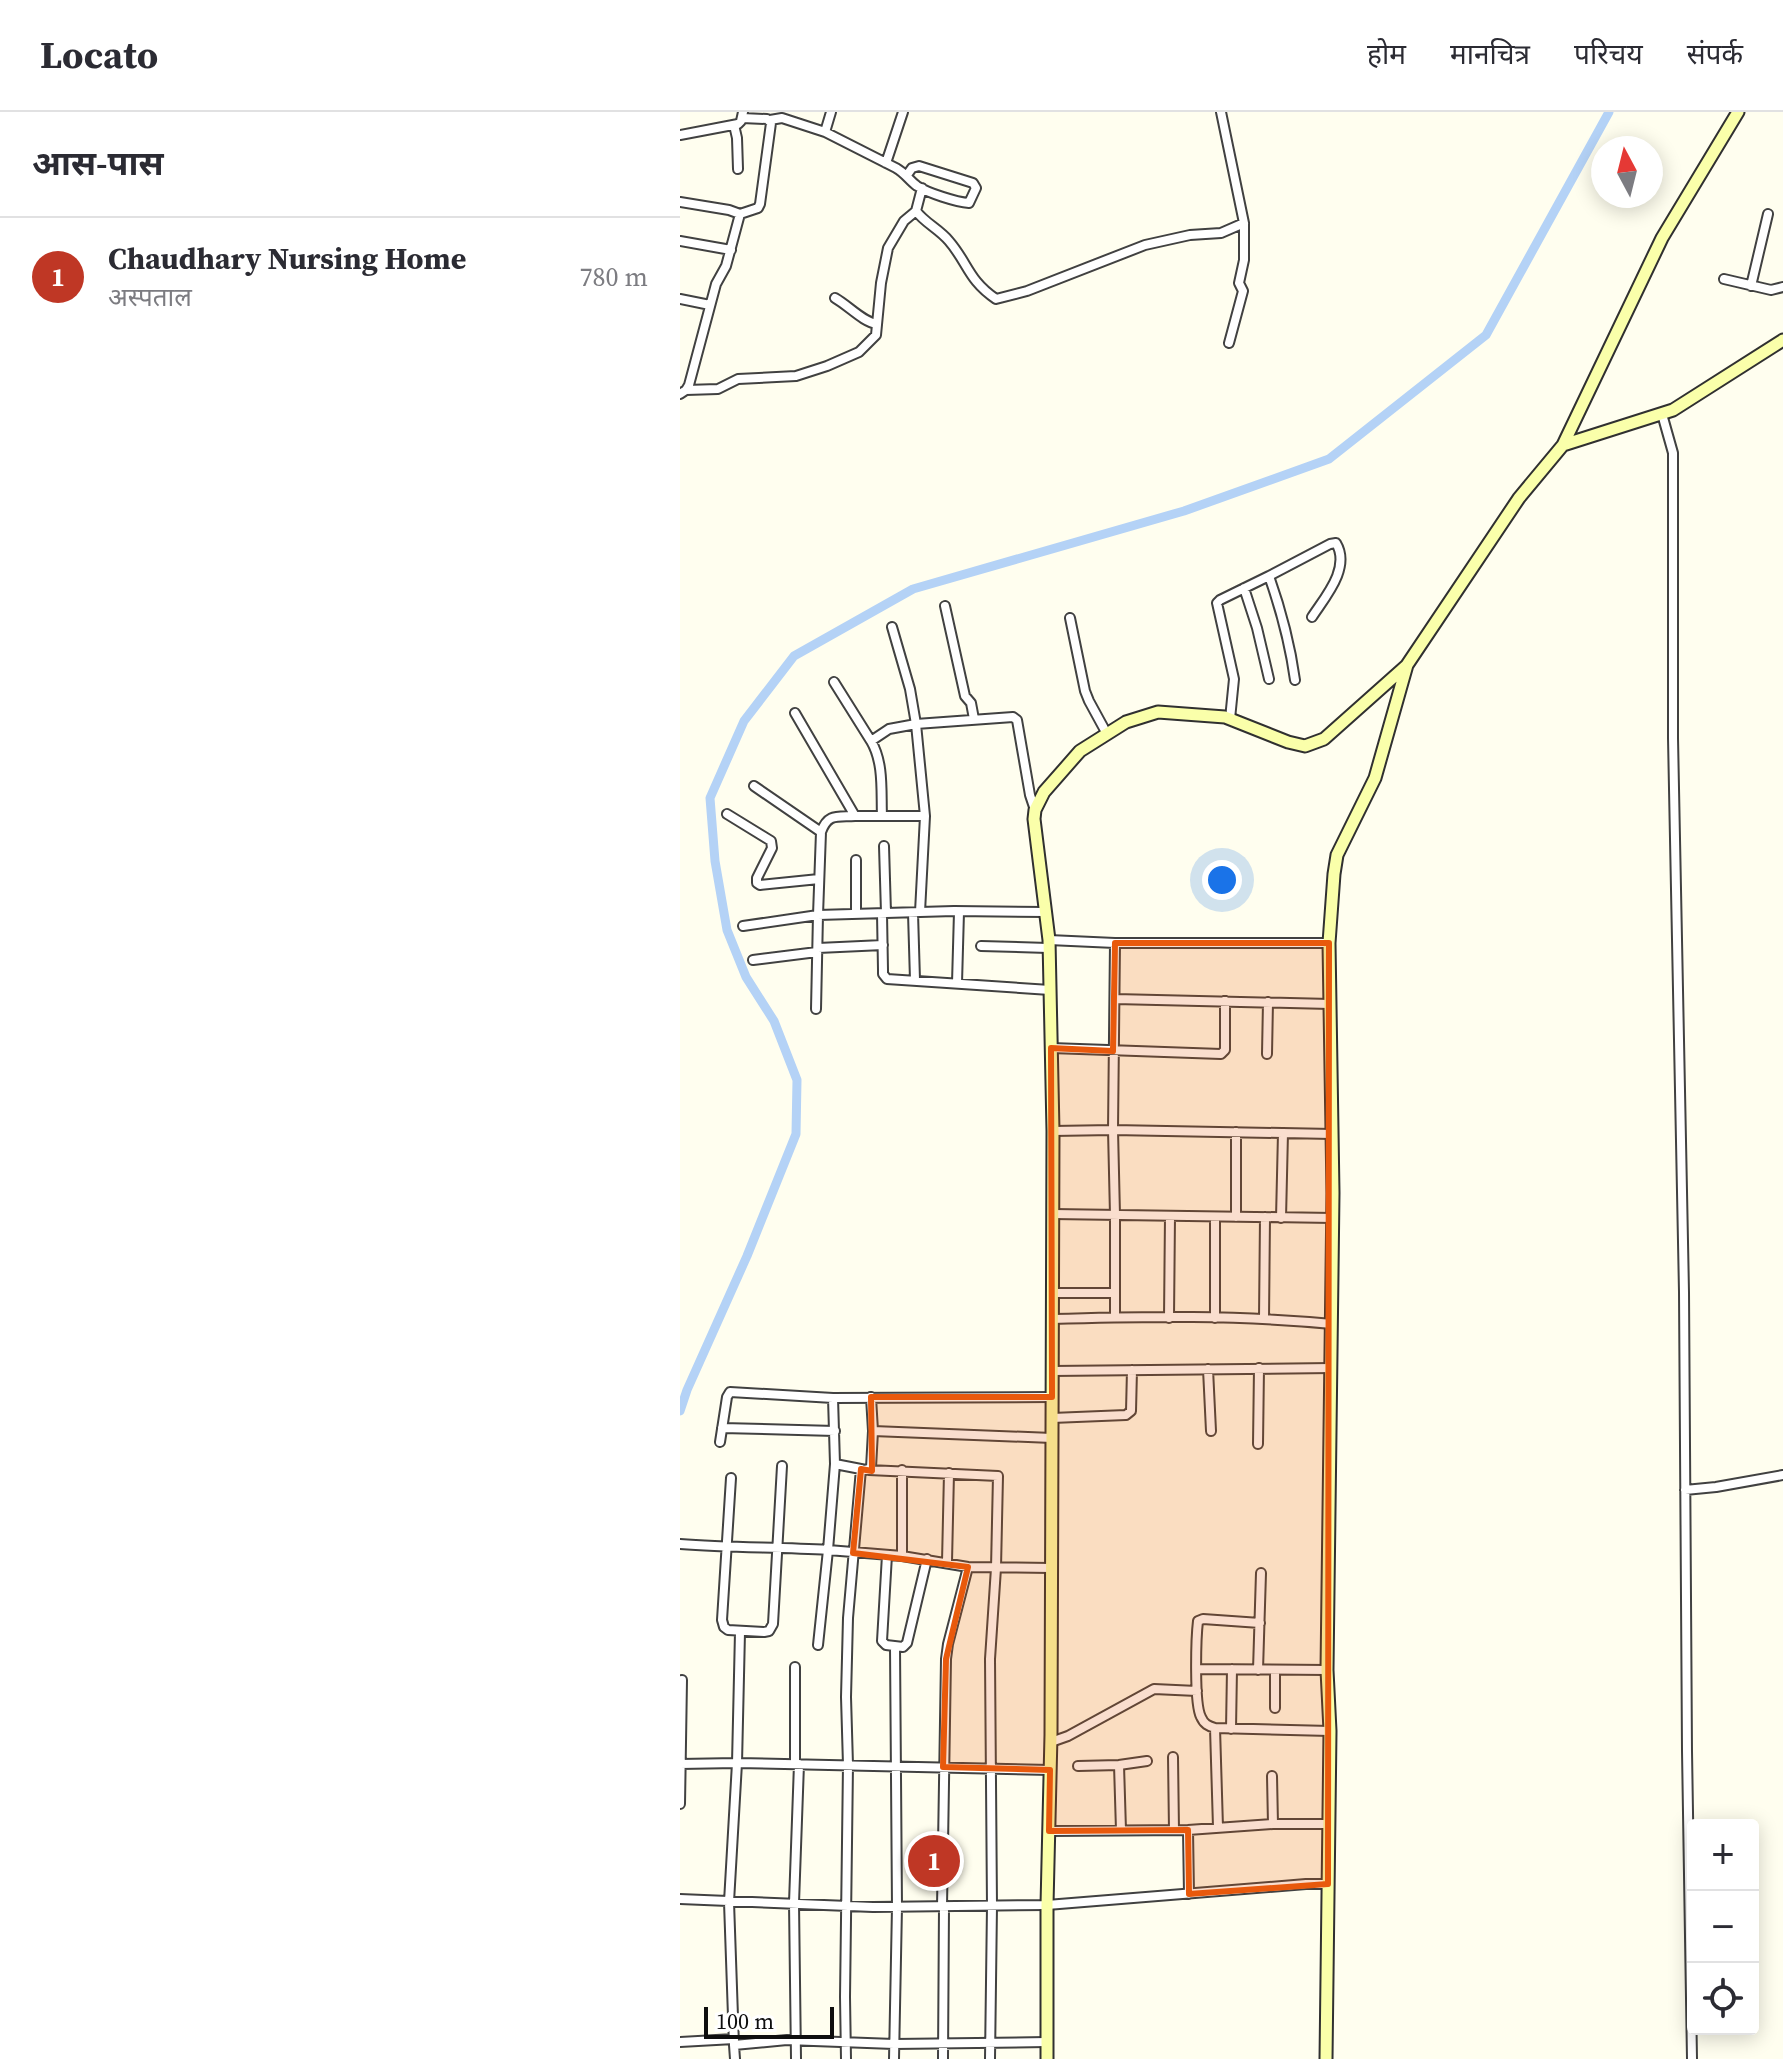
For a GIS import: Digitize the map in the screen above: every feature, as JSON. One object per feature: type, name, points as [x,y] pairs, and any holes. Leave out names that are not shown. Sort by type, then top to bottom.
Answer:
[{"type":"street","points":[[825,132],[831,112]]},
{"type":"street","points":[[886,163],[903,112]]},
{"type":"street","points":[[1221,112],[1244,223],[1244,260],[1239,283],[1243,291],[1229,343]]},
{"type":"street","points":[[1047,2059],[1053,1131],[1048,944],[1035,810],[1044,792],[1080,751],[1126,722],[1158,712],[1225,717],[1305,746],[1324,739],[1407,665],[1519,498],[1563,445],[1662,238],[1738,112]]},
{"type":"street","points":[[680,135],[734,125],[741,121],[742,115],[770,120],[782,118],[825,132],[907,175],[922,188],[965,203],[972,200],[976,188],[973,183],[919,166],[912,168],[907,175]]},
{"type":"street","points":[[680,202],[740,214],[758,208],[770,120]]},
{"type":"street","points":[[734,125],[738,169]]},
{"type":"street","points":[[740,214],[726,266],[716,284],[683,392],[718,389],[738,379],[796,376],[859,352],[876,335],[888,248],[904,221],[916,211],[922,188]]},
{"type":"street","points":[[916,211],[951,243],[969,274],[996,299],[1027,291],[1145,245],[1190,235],[1221,233],[1244,223]]},
{"type":"street","points":[[1751,286],[1768,214]]},
{"type":"street","points":[[680,241],[731,250]]},
{"type":"street","points":[[1724,279],[1771,290],[1783,287]]},
{"type":"street","points":[[835,298],[866,322],[877,324]]},
{"type":"street","points":[[680,299],[710,305]]},
{"type":"street","points":[[1563,445],[1673,410],[1783,340]]},
{"type":"street","points":[[1662,414],[1673,453],[1673,738],[1684,1292],[1692,2059]]},
{"type":"street","points":[[1230,719],[1234,679],[1217,603],[1336,543],[1341,558],[1338,574],[1312,617]]},
{"type":"street","points":[[1269,576],[1279,604],[1295,680]]},
{"type":"street","points":[[1244,588],[1269,679]]},
{"type":"street","points":[[945,606],[965,696],[971,703],[974,719]]},
{"type":"street","points":[[1070,618],[1085,691],[1107,734]]},
{"type":"street","points":[[892,627],[910,689],[925,816],[915,980]]},
{"type":"street","points":[[1326,2059],[1333,1218],[1329,943],[1332,887],[1337,855],[1375,778],[1407,665]]},
{"type":"street","points":[[834,682],[879,758],[882,816]]},
{"type":"street","points":[[795,713],[855,816]]},
{"type":"street","points":[[871,741],[889,729],[916,724],[1013,717],[1017,720],[1035,810]]},
{"type":"street","points":[[754,786],[821,832]]},
{"type":"street","points":[[727,814],[771,841],[772,848],[757,883],[819,879]]},
{"type":"street","points":[[816,1009],[821,832],[825,822],[832,817],[925,816]]},
{"type":"street","points":[[884,846],[883,970],[887,979],[1050,990]]},
{"type":"street","points":[[856,860],[856,914]]},
{"type":"street","points":[[957,983],[959,912]]},
{"type":"street","points":[[743,926],[818,915],[1045,912]]},
{"type":"street","points":[[1115,943],[1115,1317]]},
{"type":"street","points":[[981,946],[1329,943]]},
{"type":"street","points":[[753,960],[818,950],[883,945]]},
{"type":"street","points":[[1115,999],[1330,1004]]},
{"type":"street","points":[[1051,1048],[1217,1055],[1224,1053],[1225,1001]]},
{"type":"street","points":[[1267,1054],[1268,1002]]},
{"type":"street","points":[[1053,1131],[1332,1134]]},
{"type":"street","points":[[1236,1132],[1236,1217]]},
{"type":"street","points":[[1281,1218],[1283,1133]]},
{"type":"street","points":[[1053,1214],[1333,1218]]},
{"type":"street","points":[[1169,1318],[1170,1216]]},
{"type":"street","points":[[1215,1217],[1215,1318]]},
{"type":"street","points":[[1264,1319],[1265,1217]]},
{"type":"street","points":[[1052,1293],[1115,1293]]},
{"type":"street","points":[[1052,1319],[1215,1318],[1332,1324]]},
{"type":"street","points":[[1258,1444],[1259,1368]]},
{"type":"street","points":[[1052,1371],[1332,1368]]},
{"type":"street","points":[[1208,1369],[1211,1431]]},
{"type":"street","points":[[1052,1418],[1126,1415],[1131,1411],[1132,1370]]},
{"type":"street","points":[[720,1442],[730,1392],[833,1398],[1052,1397]]},
{"type":"street","points":[[846,2059],[848,1618],[853,1553],[865,1470],[873,1464],[871,1397]]},
{"type":"street","points":[[818,1645],[835,1464],[833,1398]]},
{"type":"street","points":[[722,1428],[835,1431]]},
{"type":"street","points":[[873,1431],[1052,1438]]},
{"type":"street","points":[[835,1464],[865,1470],[998,1476],[990,1659],[990,2059]]},
{"type":"street","points":[[731,1478],[722,1620],[728,1630],[764,1632],[772,1628],[782,1466]]},
{"type":"street","points":[[902,1470],[902,1556]]},
{"type":"street","points":[[947,1562],[949,1473]]},
{"type":"street","points":[[1685,1490],[1783,1475]]},
{"type":"street","points":[[680,1544],[828,1550],[927,1559],[968,1567],[1051,1568]]},
{"type":"street","points":[[887,1555],[882,1641],[895,1647],[903,1647],[907,1643],[927,1559]]},
{"type":"street","points":[[943,2059],[946,1659],[968,1567]]},
{"type":"street","points":[[1258,1670],[1261,1573]]},
{"type":"street","points":[[1260,1623],[1199,1620],[1197,1691],[1200,1716],[1207,1725],[1215,1728],[1330,1731]]},
{"type":"street","points":[[735,2059],[729,1902],[740,1632]]},
{"type":"street","points":[[894,2059],[897,1907],[895,1647]]},
{"type":"street","points":[[795,1667],[796,2059]]},
{"type":"street","points":[[1198,1669],[1327,1670]]},
{"type":"street","points":[[1231,1729],[1232,1669]]},
{"type":"street","points":[[1275,1670],[1275,1708]]},
{"type":"street","points":[[680,1804],[682,1680]]},
{"type":"street","points":[[1051,1742],[1068,1736],[1154,1689],[1197,1691]]},
{"type":"street","points":[[1215,1728],[1218,1827]]},
{"type":"street","points":[[1173,1757],[1174,1830]]},
{"type":"street","points":[[1078,1766],[1147,1761]]},
{"type":"street","points":[[681,1764],[1050,1770]]},
{"type":"street","points":[[1119,1765],[1121,1830]]},
{"type":"street","points":[[1272,1776],[1273,1824]]},
{"type":"street","points":[[1049,1831],[1188,1830],[1329,1824]]},
{"type":"street","points":[[1188,1830],[1189,1894]]},
{"type":"street","points":[[680,1899],[897,1907],[1047,1905],[1328,1884]]},
{"type":"street","points":[[680,2042],[1047,2042]]},
{"type":"highlighted area","points":[[1115,943],[1329,943],[1328,1884],[1189,1894],[1188,1830],[1049,1831],[1050,1770],[943,1767],[946,1659],[968,1567],[853,1553],[861,1469],[872,1471],[871,1397],[1052,1397],[1051,1048],[1113,1051]]},
{"type":"waterway","points":[[680,1411],[796,1134],[797,1080],[774,1021],[746,977],[727,930],[715,861],[710,798],[744,721],[794,656],[913,589],[1184,511],[1329,459],[1486,335],[1609,112]]},
{"type":"place","name":"Chaudhary Nursing Home","points":[[934,1861]]}]
